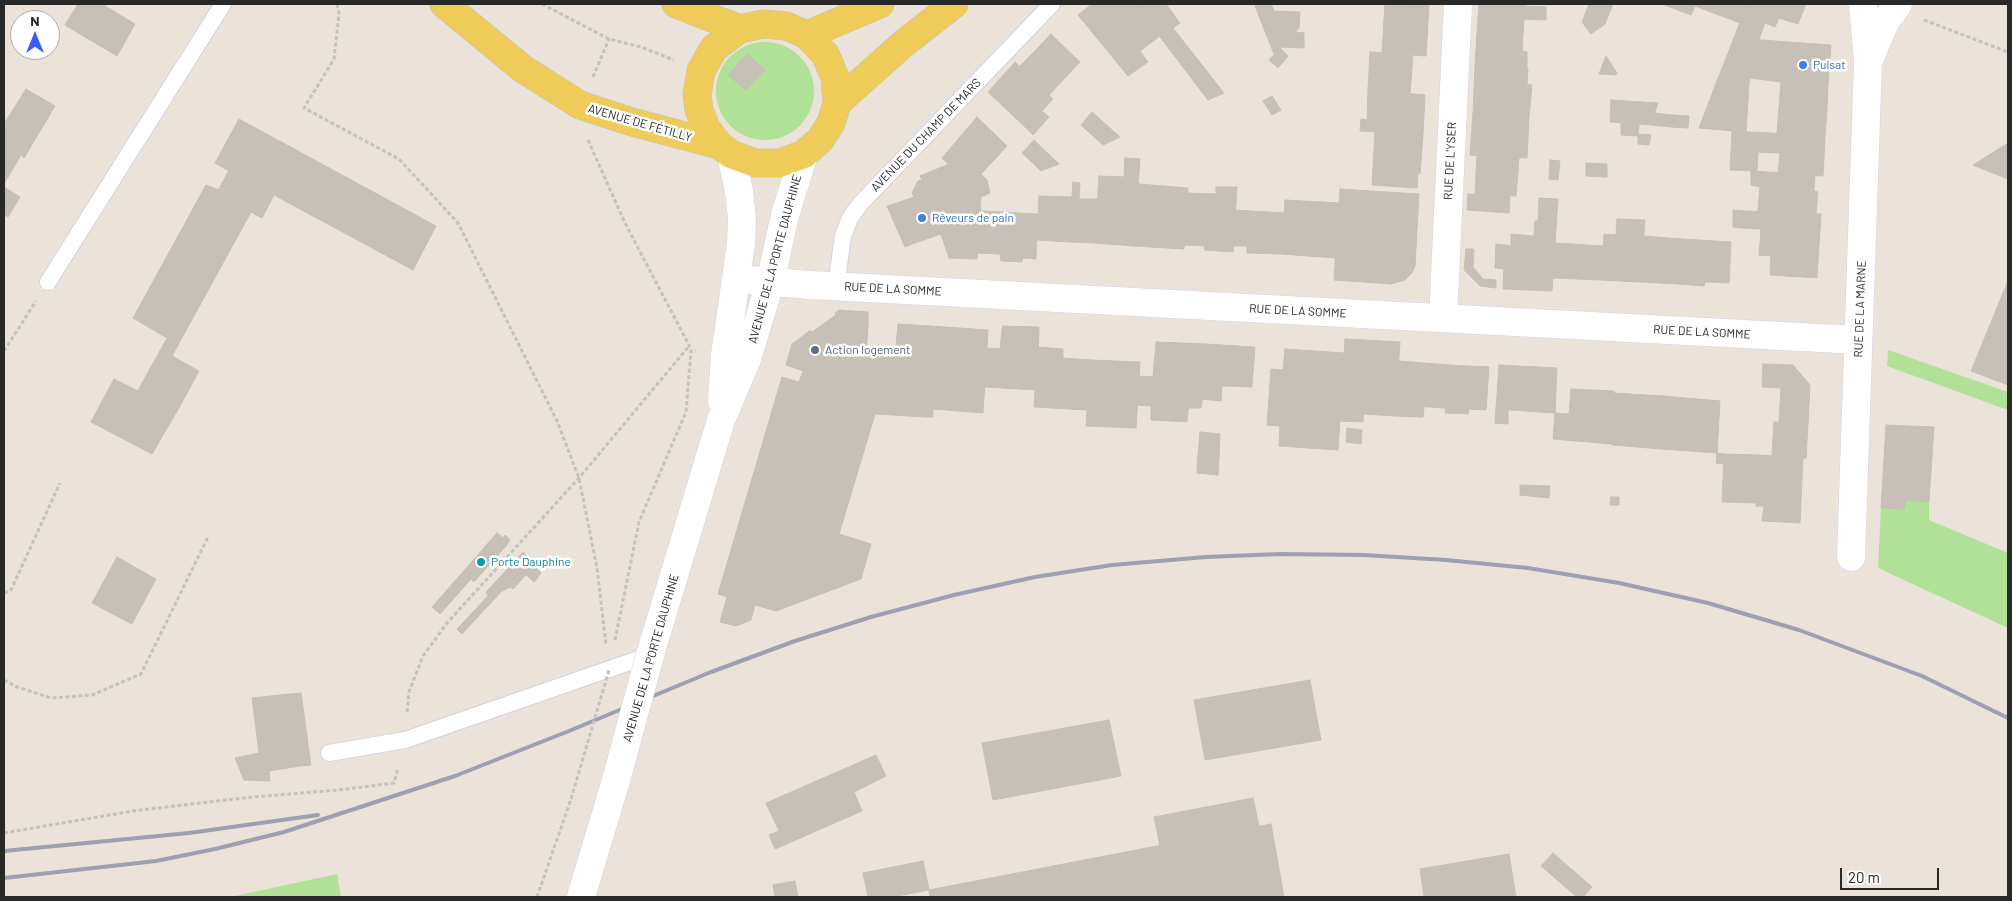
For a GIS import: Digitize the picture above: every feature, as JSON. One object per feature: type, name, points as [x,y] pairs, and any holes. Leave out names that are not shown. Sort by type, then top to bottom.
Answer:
[{"type":"main road","name":"AVENUE DE FÉTILLY","points":[[444,4],[523,69],[580,105],[725,149]]},
{"type":"main road","points":[[676,4],[740,29]]},
{"type":"main road","points":[[807,35],[880,4]]},
{"type":"main road","points":[[837,103],[903,44],[954,4]]},
{"type":"main road","points":[[763,24],[786,26],[807,35],[825,54],[836,77],[837,103],[831,123],[824,134],[804,154],[780,162],[755,162],[725,149],[706,128],[699,110],[697,94],[701,71],[714,48],[740,29],[763,24]]},
{"type":"street","name":"RUE DE L'YSER","points":[[1443,318],[1458,4]]},
{"type":"street","name":"RUE DE LA MARNE","points":[[1851,557],[1868,61],[1863,4]]},
{"type":"street","name":"RUE DE LA MARNE","points":[[1868,61],[1885,22],[1896,6]]},
{"type":"street","name":"AVENUE DE LA PORTE DAUPHINE","points":[[721,420],[725,355],[737,279],[742,218],[739,191],[725,149]]},
{"type":"street","name":"AVENUE DE LA PORTE DAUPHINE","points":[[581,897],[616,784],[650,655],[721,420],[748,358],[770,283],[785,215],[804,154]]},
{"type":"street","name":"RUE DE LA SOMME","points":[[737,279],[770,283],[1858,340]]},
{"type":"lane","points":[[48,282],[223,4]]},
{"type":"lane","name":"AVENUE DU CHAMP DE MARS","points":[[836,286],[844,236],[850,218],[860,204],[1052,4]]},
{"type":"lane","points":[[329,753],[405,740],[610,664],[650,655]]},
{"type":"path","points":[[337,4],[339,14],[334,59],[304,108],[398,159],[458,223],[557,421],[579,478],[597,568],[607,652]]},
{"type":"path","points":[[542,4],[609,39],[641,47],[701,71]]},
{"type":"path","points":[[1896,6],[2008,52]]},
{"type":"path","points":[[609,39],[580,105],[584,132],[625,223],[690,345],[691,351],[686,412],[639,522],[615,642]]},
{"type":"path","points":[[4,352],[48,282]]},
{"type":"path","points":[[405,740],[409,692],[423,656],[448,623],[579,478],[690,345]]},
{"type":"path","points":[[691,351],[725,355]]},
{"type":"path","points":[[4,593],[11,590],[60,483]]},
{"type":"path","points":[[4,680],[17,687],[52,698],[92,695],[141,674],[208,537]]},
{"type":"path","points":[[537,897],[571,798],[610,664]]},
{"type":"path","points":[[4,833],[133,811],[394,783]]},
{"type":"green space","points":[[765,42],[784,45],[800,56],[811,72],[814,91],[811,110],[800,126],[784,137],[765,140],[746,137],[730,126],[719,110],[716,91],[719,72],[730,56],[746,45]]},
{"type":"green space","points":[[1888,350],[2008,392],[2008,410],[1887,366]]},
{"type":"green space","points":[[1905,500],[1929,502],[1929,520],[2008,553],[2008,628],[1878,568],[1881,508],[1904,509]]},
{"type":"green space","points":[[337,874],[341,897],[230,897]]},
{"type":"building","points":[[78,4],[102,4],[135,24],[117,56],[65,25]]},
{"type":"building","points":[[1092,4],[1135,4],[1160,36],[1140,51],[1148,62],[1128,76],[1078,15]]},
{"type":"building","points":[[1135,4],[1166,4],[1180,23],[1173,28],[1224,93],[1208,100]]},
{"type":"building","points":[[1271,4],[1287,41],[1274,54],[1255,6]]},
{"type":"building","points":[[1385,4],[1429,5],[1426,56],[1382,53]]},
{"type":"building","points":[[1479,4],[1526,4],[1525,6],[1546,7],[1546,20],[1478,17]]},
{"type":"building","points":[[1589,4],[1613,4],[1605,24],[1591,34],[1582,22]]},
{"type":"building","points":[[1662,4],[1696,4],[1691,15]]},
{"type":"building","points":[[1696,4],[1747,4],[1740,23],[1695,6]]},
{"type":"building","points":[[1747,4],[1806,4],[1798,24],[1779,18],[1775,27],[1743,14]]},
{"type":"building","points":[[1274,11],[1300,12],[1299,28],[1287,41]]},
{"type":"building","points":[[1743,14],[1765,23],[1759,39],[1734,38]]},
{"type":"building","points":[[1478,17],[1524,19],[1522,51],[1527,52],[1527,69],[1475,66]]},
{"type":"building","points":[[1295,32],[1304,33],[1304,48],[1281,47]]},
{"type":"building","points":[[1051,34],[1057,40],[1038,60],[1032,54]]},
{"type":"building","points":[[1734,38],[1831,45],[1828,84],[1781,82],[1750,78],[1749,84],[1717,81]]},
{"type":"building","points":[[1057,40],[1080,62],[1049,95],[1019,67],[1032,54],[1038,60]]},
{"type":"building","points":[[1280,48],[1288,56],[1278,68],[1269,60]]},
{"type":"building","points":[[1370,52],[1413,54],[1410,94],[1368,90]]},
{"type":"building","points":[[747,54],[765,70],[746,90],[728,75]]},
{"type":"building","points":[[1606,56],[1617,73],[1616,75],[1599,74]]},
{"type":"building","points":[[1015,62],[1053,99],[1026,128],[988,92]]},
{"type":"building","points":[[1475,66],[1528,69],[1527,84],[1532,85],[1529,117],[1473,113]]},
{"type":"building","points":[[1717,81],[1749,84],[1746,132],[1699,128]]},
{"type":"building","points":[[1781,82],[1828,84],[1827,110],[1779,107]]},
{"type":"building","points":[[26,89],[55,106],[24,158],[21,155],[4,184],[4,124]]},
{"type":"building","points":[[1368,90],[1377,91],[1376,121],[1367,121]]},
{"type":"building","points":[[1377,91],[1425,95],[1423,135],[1360,131],[1361,119],[1376,121]]},
{"type":"building","points":[[1272,96],[1281,110],[1272,115],[1263,101]]},
{"type":"building","points":[[1611,100],[1658,103],[1650,125],[1610,122]]},
{"type":"building","points":[[1779,107],[1827,110],[1825,136],[1777,134]]},
{"type":"building","points":[[1042,111],[1049,117],[1033,135],[1026,128]]},
{"type":"building","points":[[1092,112],[1120,137],[1103,145],[1081,125]]},
{"type":"building","points":[[1473,113],[1529,117],[1527,158],[1470,155]]},
{"type":"building","points":[[1655,113],[1672,115],[1671,127],[1651,125]]},
{"type":"building","points":[[1672,115],[1689,116],[1688,128],[1671,127]]},
{"type":"building","points":[[977,117],[1007,146],[981,174],[987,180],[990,193],[981,197],[942,158]]},
{"type":"building","points":[[239,119],[436,226],[413,270],[274,195],[262,218],[251,212],[172,356],[199,371],[180,406],[141,385],[167,338],[133,318],[206,185],[224,192],[235,174],[215,163]]},
{"type":"building","points":[[1621,123],[1639,124],[1638,136],[1621,135]]},
{"type":"building","points":[[1732,131],[1825,136],[1823,176],[1778,173],[1780,153],[1758,152],[1757,171],[1730,170]]},
{"type":"building","points":[[1375,132],[1423,135],[1417,188],[1372,185]]},
{"type":"building","points":[[1638,134],[1651,135],[1649,145],[1638,144]]},
{"type":"building","points":[[1034,140],[1059,164],[1041,171],[1022,153]]},
{"type":"building","points":[[2008,143],[2008,179],[1973,165]]},
{"type":"building","points":[[1477,155],[1519,158],[1516,196],[1475,194]]},
{"type":"building","points":[[1125,158],[1140,159],[1134,246],[1095,243],[1098,191],[1123,194]]},
{"type":"building","points":[[1550,160],[1560,161],[1558,180],[1549,179]]},
{"type":"building","points":[[1586,163],[1607,164],[1607,177],[1586,176]]},
{"type":"building","points":[[949,164],[981,197],[977,259],[949,258],[941,234],[915,243],[897,203],[914,197],[912,193],[918,181],[922,180],[920,176]]},
{"type":"building","points":[[229,170],[235,174],[224,192],[219,189]]},
{"type":"building","points":[[1751,171],[1815,175],[1814,191],[1818,192],[1816,214],[1758,211],[1760,187],[1751,185]]},
{"type":"building","points":[[1099,176],[1125,177],[1123,194],[1098,191]]},
{"type":"building","points":[[1073,182],[1080,183],[1079,199],[1098,199],[1095,243],[1069,242]]},
{"type":"building","points":[[1139,184],[1188,188],[1184,249],[1134,246]]},
{"type":"building","points":[[4,187],[20,197],[8,217],[4,214]]},
{"type":"building","points":[[1216,187],[1237,187],[1233,252],[1205,250],[1204,246],[1184,245],[1187,193],[1216,194]]},
{"type":"building","points":[[1340,189],[1419,194],[1415,266],[1412,273],[1405,280],[1391,284],[1334,280]]},
{"type":"building","points":[[1468,194],[1510,196],[1509,213],[1467,210]]},
{"type":"building","points":[[1039,196],[1072,197],[1069,242],[1037,240]]},
{"type":"building","points":[[1539,198],[1558,199],[1552,291],[1503,289],[1505,245],[1511,246],[1511,234],[1534,236],[1535,221],[1538,221]]},
{"type":"building","points":[[1285,200],[1339,203],[1335,258],[1282,254]]},
{"type":"building","points":[[897,203],[915,243],[905,247],[887,206]]},
{"type":"building","points":[[1235,210],[1284,213],[1282,254],[1247,253],[1247,246],[1233,246]]},
{"type":"building","points":[[1733,210],[1743,211],[1742,228],[1733,227]]},
{"type":"building","points":[[980,211],[1038,214],[1036,259],[1023,258],[1022,262],[1001,261],[1000,254],[977,253]]},
{"type":"building","points":[[1743,211],[1774,212],[1773,244],[1760,243],[1761,229],[1742,228]]},
{"type":"building","points":[[1774,212],[1821,214],[1817,278],[1770,275],[1771,256],[1759,255],[1760,243],[1773,244]]},
{"type":"building","points":[[1617,219],[1645,220],[1640,282],[1601,280],[1604,234],[1616,235]]},
{"type":"building","points":[[1643,236],[1682,239],[1679,284],[1640,282]]},
{"type":"building","points":[[1682,239],[1731,242],[1729,283],[1705,282],[1704,286],[1679,284]]},
{"type":"building","points":[[1555,243],[1603,246],[1601,280],[1553,278]]},
{"type":"building","points":[[1496,244],[1505,245],[1504,269],[1495,268]]},
{"type":"building","points":[[1466,249],[1474,249],[1473,267],[1483,279],[1480,286],[1464,270]]},
{"type":"building","points":[[1483,279],[1496,280],[1496,288],[1480,286]]},
{"type":"building","points":[[2008,281],[2008,385],[1971,371]]},
{"type":"building","points":[[840,310],[847,322],[868,327],[866,355],[895,357],[898,324],[930,326],[926,417],[875,414],[839,534],[871,544],[861,579],[776,611],[755,605],[751,620],[736,626],[720,622],[727,597],[718,594],[782,377],[799,382],[813,344],[807,333],[810,330],[812,332]]},
{"type":"building","points":[[840,310],[868,312],[868,327],[847,322]]},
{"type":"building","points":[[930,326],[988,330],[983,413],[933,409],[933,417],[926,417]]},
{"type":"building","points":[[1003,326],[1039,327],[1039,332],[1002,330]]},
{"type":"building","points":[[1002,330],[1039,332],[1036,390],[985,387],[987,348],[1000,349]]},
{"type":"building","points":[[807,333],[813,344],[803,371],[786,365],[792,344]]},
{"type":"building","points":[[1345,339],[1400,342],[1396,405],[1364,403],[1363,422],[1340,421]]},
{"type":"building","points":[[1156,342],[1205,344],[1202,402],[1189,401],[1187,422],[1151,420],[1151,406],[1137,405],[1139,376],[1153,377]]},
{"type":"building","points":[[1205,344],[1255,347],[1252,387],[1222,386],[1221,401],[1202,399]]},
{"type":"building","points":[[1038,347],[1063,349],[1063,358],[1090,360],[1087,410],[1034,407]]},
{"type":"building","points":[[1285,349],[1344,353],[1338,450],[1279,446],[1280,426],[1267,425],[1271,369],[1283,370]]},
{"type":"building","points":[[1090,360],[1140,362],[1136,428],[1086,426]]},
{"type":"building","points":[[1399,361],[1448,365],[1446,408],[1396,405]]},
{"type":"building","points":[[1763,364],[1793,365],[1810,385],[1808,424],[1779,422],[1781,388],[1762,387]]},
{"type":"building","points":[[1448,365],[1489,367],[1486,410],[1469,409],[1468,414],[1445,413]]},
{"type":"building","points":[[1499,365],[1557,368],[1555,413],[1496,409]]},
{"type":"building","points":[[114,379],[138,391],[141,385],[180,406],[152,454],[91,422]]},
{"type":"building","points":[[1571,389],[1614,391],[1612,444],[1553,439],[1555,413],[1569,414]]},
{"type":"building","points":[[1614,393],[1664,396],[1662,449],[1612,445]]},
{"type":"building","points":[[1664,396],[1720,401],[1717,453],[1662,449]]},
{"type":"building","points":[[1189,401],[1202,402],[1201,408],[1188,408]]},
{"type":"building","points":[[1364,403],[1396,405],[1395,416],[1363,414]]},
{"type":"building","points":[[1396,405],[1424,407],[1423,417],[1395,416]]},
{"type":"building","points":[[1496,409],[1508,410],[1508,424],[1495,423]]},
{"type":"building","points":[[1774,422],[1808,424],[1807,441],[1773,439]]},
{"type":"building","points":[[1886,425],[1934,427],[1929,502],[1905,500],[1905,509],[1881,508]]},
{"type":"building","points":[[1347,428],[1362,430],[1361,444],[1346,442]]},
{"type":"building","points":[[1200,432],[1220,434],[1219,458],[1197,467]]},
{"type":"building","points":[[1773,439],[1807,441],[1806,458],[1803,458],[1800,523],[1762,521],[1764,506],[1756,506],[1758,455],[1772,456]]},
{"type":"building","points":[[1717,453],[1724,454],[1724,464],[1716,463]]},
{"type":"building","points":[[1724,454],[1758,455],[1756,503],[1722,502]]},
{"type":"building","points":[[1219,458],[1218,475],[1197,473],[1197,467]]},
{"type":"building","points":[[1520,485],[1550,486],[1549,498],[1520,495]]},
{"type":"building","points":[[1611,497],[1619,497],[1619,505],[1610,505]]},
{"type":"building","name":"Porte Dauphine","points":[[497,533],[503,538],[505,535],[510,540],[506,546],[474,582],[471,579],[440,614],[432,607]]},
{"type":"building","name":"Porte Dauphine","points":[[523,552],[528,557],[527,559],[541,573],[534,582],[526,575],[513,589],[510,587],[502,591],[462,634],[457,629],[488,596],[486,592]]},
{"type":"building","points":[[117,557],[156,579],[132,624],[92,603]]},
{"type":"building","points":[[1310,680],[1321,740],[1205,760],[1194,700]]},
{"type":"building","points":[[301,693],[311,765],[300,766],[290,694]]},
{"type":"building","points":[[290,694],[300,766],[269,771],[270,781],[244,780],[235,758],[259,753],[252,698]]},
{"type":"building","points":[[1109,720],[1121,776],[993,800],[982,743]]},
{"type":"building","points":[[876,755],[886,776],[854,792],[862,811],[775,849],[769,835],[779,831],[766,803]]},
{"type":"building","points":[[1253,798],[1259,826],[1160,846],[1154,817]]},
{"type":"building","points":[[1271,824],[1284,897],[930,897],[929,890]]},
{"type":"building","points":[[1553,853],[1592,887],[1583,897],[1577,897],[1541,866]]},
{"type":"building","points":[[1509,854],[1516,897],[1424,897],[1420,869]]},
{"type":"building","points":[[923,861],[929,890],[892,897],[868,897],[863,873]]},
{"type":"building","points":[[795,881],[798,897],[775,897],[773,885]]},
{"type":"railway","points":[[4,878],[156,861],[284,832],[455,776],[711,672],[795,641],[871,617],[954,595],[1035,577],[1112,565],[1206,557],[1280,554],[1364,555],[1446,560],[1528,568],[1619,583],[1708,603],[1799,630],[1922,676],[2008,718]]},
{"type":"railway","points":[[4,851],[189,833],[318,815]]},
{"type":"place","name":"Pulsat","points":[[1803,65]]},
{"type":"place","name":"Rêveurs de pain","points":[[922,218]]},
{"type":"place","name":"Action logement","points":[[815,350]]},
{"type":"place","name":"Porte Dauphine","points":[[481,562]]}]
